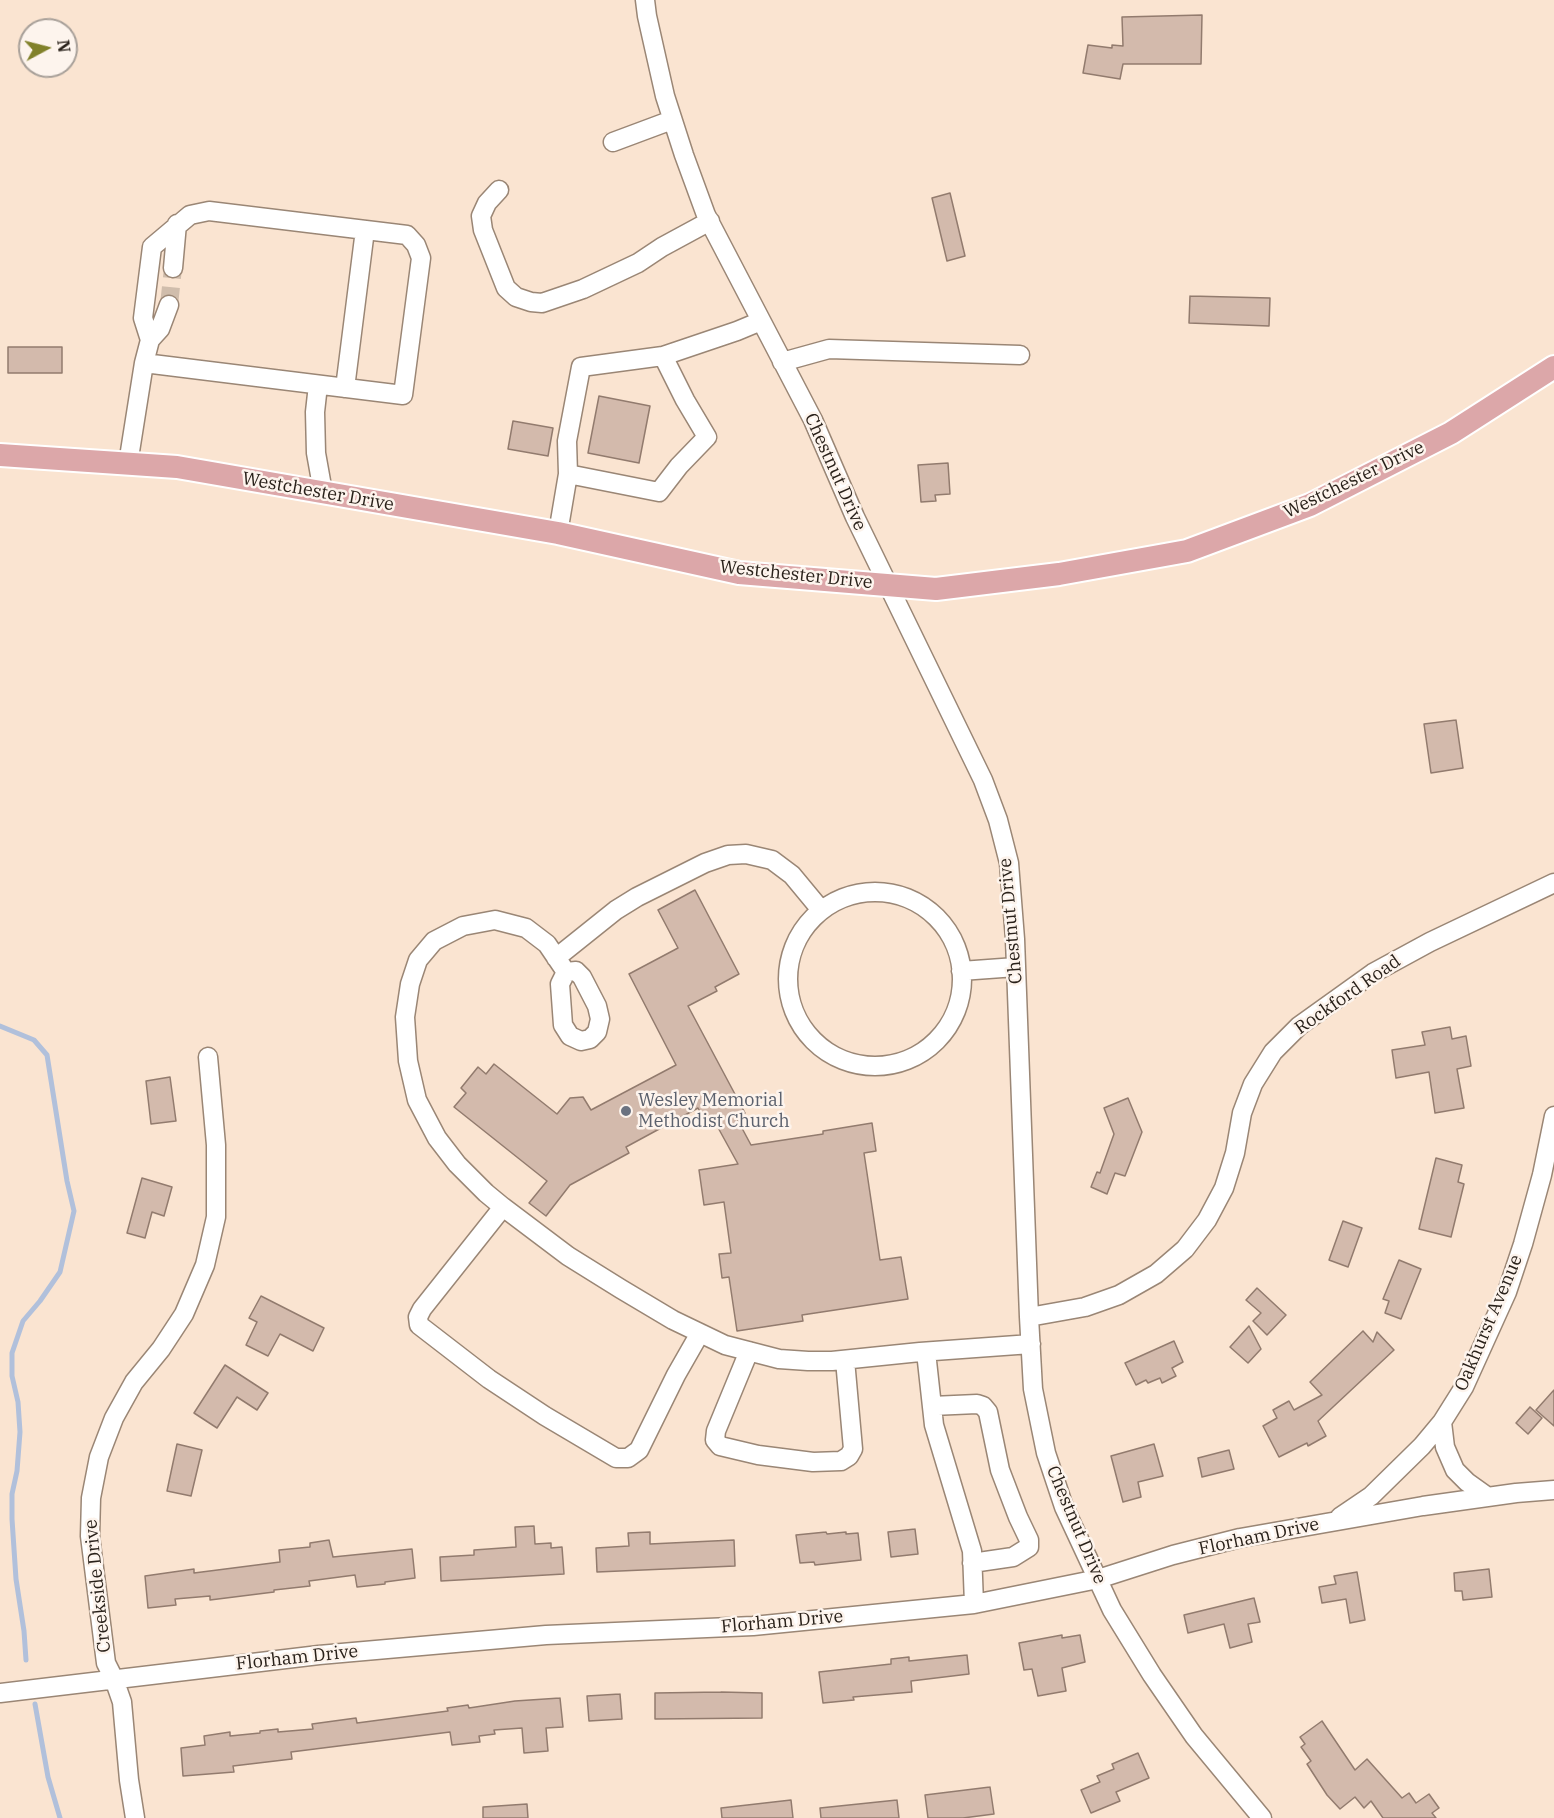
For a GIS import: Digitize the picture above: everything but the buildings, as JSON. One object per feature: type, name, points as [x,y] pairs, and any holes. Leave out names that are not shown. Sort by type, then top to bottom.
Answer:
[{"type":"main road","name":"Westchester Drive","points":[[0,455],[177,467],[558,533],[739,573],[936,589],[1059,574],[1187,551],[1310,505],[1451,433],[1554,367]]},
{"type":"street","name":"Chestnut Drive","points":[[645,0],[672,120],[710,221],[813,420],[855,518],[983,780],[998,820],[1009,863],[1016,968],[1033,1389],[1046,1453],[1064,1507],[1113,1610],[1152,1675],[1194,1736],[1262,1818]]},
{"type":"street","points":[[613,142],[672,120]]},
{"type":"street","points":[[499,190],[481,216],[483,230],[506,288],[516,297],[531,302],[542,303],[583,289],[638,263],[710,221]]},
{"type":"street","points":[[144,363],[403,395],[421,258],[416,245],[407,235],[209,211],[190,215],[152,247],[142,318],[150,340]]},
{"type":"street","points":[[173,268],[177,224]]},
{"type":"street","points":[[345,388],[365,230]]},
{"type":"street","points":[[128,464],[144,363],[150,340],[160,329],[169,305]]},
{"type":"street","points":[[558,533],[567,474],[567,441],[581,367],[663,356],[737,332],[761,321]]},
{"type":"street","points":[[782,362],[829,349],[1020,355]]},
{"type":"street","points":[[567,474],[659,492],[679,466],[707,437],[663,356]]},
{"type":"street","points":[[318,385],[315,412],[316,453],[323,492]]},
{"type":"street","points":[[821,910],[792,875],[772,860],[746,854],[728,855],[705,863],[637,897],[616,910],[561,965],[547,944],[526,928],[495,920],[464,926],[434,941],[418,960],[410,984],[405,1017],[408,1061],[417,1100],[437,1138],[457,1164],[486,1193],[568,1256],[674,1320],[726,1345],[789,1360],[816,1361],[1030,1344]]},
{"type":"street","name":"Rockford Road","points":[[1029,1317],[1085,1307],[1119,1295],[1156,1274],[1185,1249],[1207,1220],[1224,1188],[1235,1153],[1242,1113],[1253,1084],[1273,1052],[1299,1026],[1374,973],[1430,942],[1553,888]]},
{"type":"street","points":[[872,891],[900,895],[925,907],[945,926],[958,950],[961,971],[958,1005],[946,1030],[926,1050],[899,1063],[880,1067],[859,1065],[841,1059],[816,1042],[798,1019],[790,1002],[788,984],[790,960],[801,933],[821,910],[845,897],[872,891]]},
{"type":"street","points":[[961,971],[1016,968]]},
{"type":"street","name":"Creekside Drive","points":[[135,1818],[122,1701],[106,1663],[90,1536],[91,1498],[99,1457],[114,1418],[134,1382],[161,1349],[184,1314],[205,1265],[216,1217],[216,1145],[208,1057]]},
{"type":"street","name":"Oakhurst Avenue","points":[[1336,1520],[1371,1496],[1422,1446],[1442,1422],[1464,1387],[1507,1292],[1523,1244],[1542,1175],[1554,1116]]},
{"type":"street","points":[[504,1207],[422,1309],[418,1317],[419,1325],[489,1379],[545,1416],[616,1458],[628,1458],[639,1450],[676,1375],[700,1333]]},
{"type":"street","points":[[749,1351],[716,1431],[715,1440],[720,1446],[758,1455],[813,1462],[841,1461],[849,1456],[853,1449],[845,1360]]},
{"type":"street","points":[[926,1352],[934,1425],[972,1551],[974,1604]]},
{"type":"street","points":[[932,1406],[977,1404],[983,1406],[988,1412],[1000,1470],[1029,1540],[1029,1547],[1013,1557],[972,1563]]},
{"type":"street","points":[[1442,1422],[1445,1447],[1455,1470],[1488,1497]]},
{"type":"street","name":"Florham Drive","points":[[0,1693],[319,1655],[546,1635],[753,1626],[974,1604],[1098,1579],[1173,1555],[1240,1538],[1336,1520],[1488,1497],[1554,1490]]},
{"type":"waterway","points":[[0,1026],[34,1040],[47,1055],[74,1211],[60,1272],[23,1321],[12,1353],[12,1376],[18,1402],[20,1432],[17,1471],[12,1494],[12,1519],[16,1579],[26,1660]]},
{"type":"waterway","points":[[35,1704],[48,1777],[60,1818]]},
{"type":"tunnel","points":[[169,305],[173,268]]},
{"type":"place","name":"Wesley Memorial Methodist Church","points":[[626,1111]]}]
